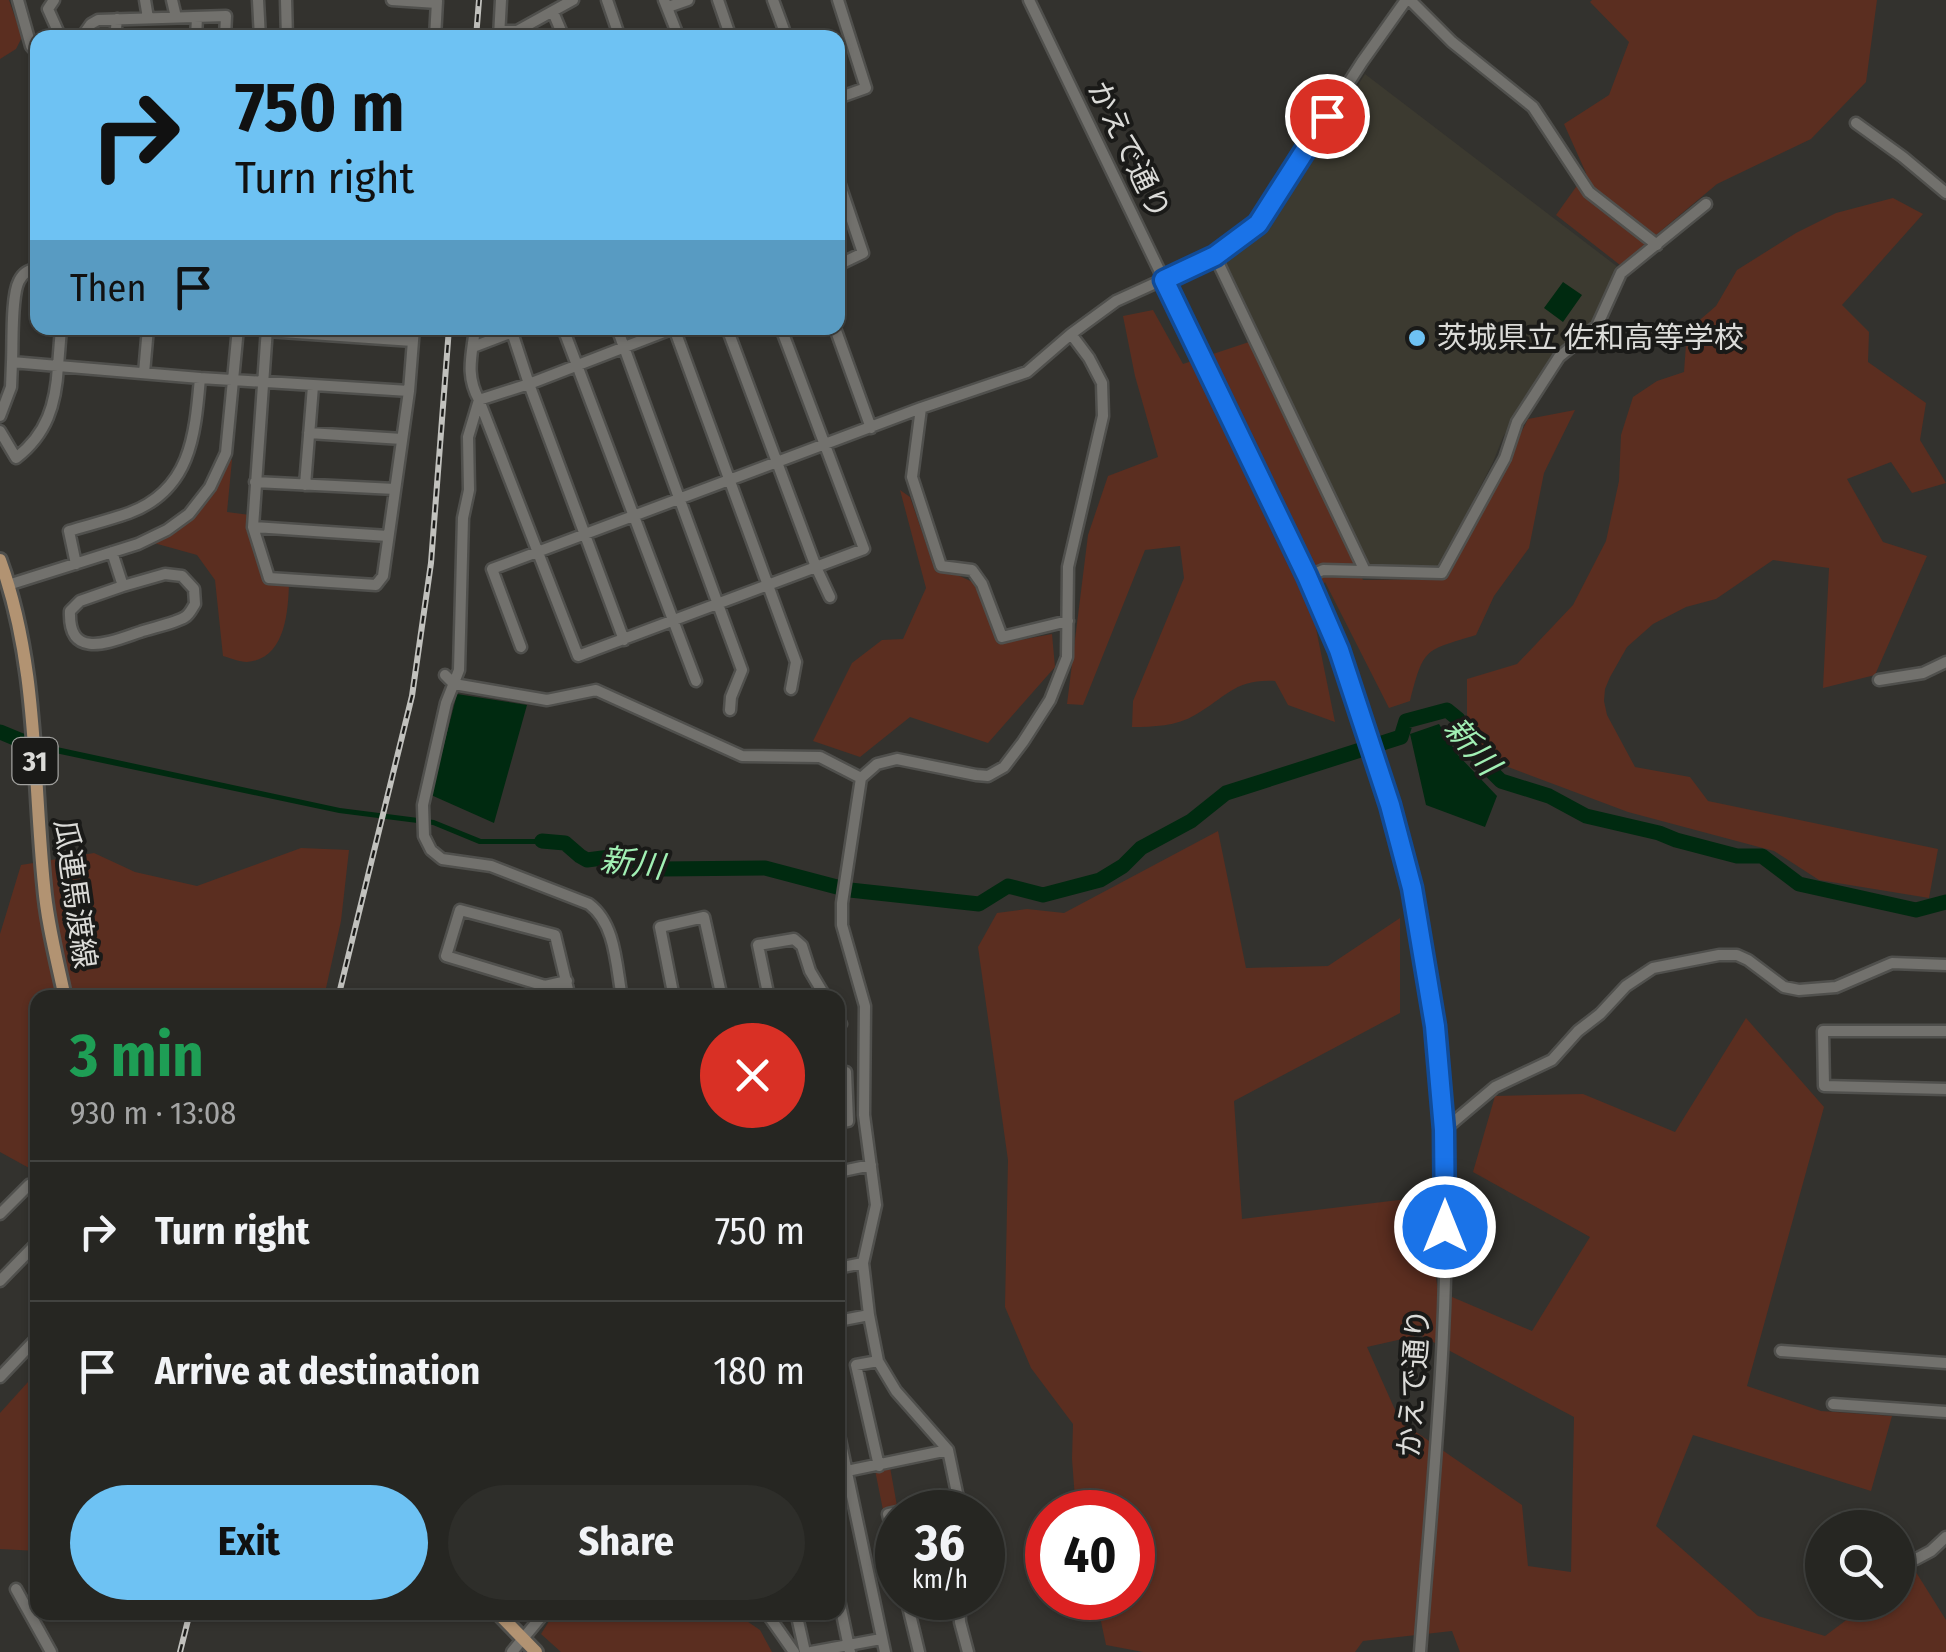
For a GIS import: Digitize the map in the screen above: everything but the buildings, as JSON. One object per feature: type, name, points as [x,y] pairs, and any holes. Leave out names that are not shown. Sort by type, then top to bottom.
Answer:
[{"type":"main road","name":"瓜連馬渡線","points":[[0,560],[20,636],[32,722],[44,885],[64,990]]},
{"type":"main road","points":[[503,1620],[536,1652]]},
{"type":"street","points":[[18,0],[30,42]]},
{"type":"street","points":[[54,0],[48,9],[57,30]]},
{"type":"street","points":[[145,0],[148,18]]},
{"type":"street","points":[[172,0],[176,18]]},
{"type":"street","points":[[224,0],[225,30]]},
{"type":"street","points":[[258,0],[260,30]]},
{"type":"street","points":[[286,0],[287,30]]},
{"type":"street","points":[[392,0],[437,2],[435,30]]},
{"type":"street","points":[[499,30],[501,0]]},
{"type":"street","points":[[517,30],[574,0]]},
{"type":"street","points":[[607,0],[617,30]]},
{"type":"street","points":[[676,30],[666,4],[688,0]]},
{"type":"street","points":[[718,0],[729,30]]},
{"type":"street","points":[[773,0],[784,30]]},
{"type":"street","points":[[838,0],[866,88],[845,96]]},
{"type":"street","name":"かえで通り","points":[[1029,0],[1339,650],[1398,831],[1412,888],[1435,1026],[1444,1130],[1446,1291],[1420,1652]]},
{"type":"street","points":[[521,647],[492,569],[921,408],[1028,372],[1116,301],[1215,256],[1258,224],[1362,62],[1408,0],[1452,42],[1532,107],[1589,192],[1657,246]]},
{"type":"street","points":[[553,12],[561,30]]},
{"type":"street","points":[[196,30],[197,16]]},
{"type":"street","points":[[86,30],[98,20],[226,16]]},
{"type":"street","points":[[116,30],[117,20]]},
{"type":"street","points":[[1856,123],[1946,193]]},
{"type":"street","points":[[845,200],[863,254],[845,262]]},
{"type":"street","points":[[1307,576],[1323,570],[1442,573],[1504,458],[1517,422],[1559,356],[1597,326],[1621,273],[1706,204]]},
{"type":"street","points":[[1215,256],[1364,570]]},
{"type":"street","points":[[0,416],[11,387],[16,289],[20,277],[30,270]]},
{"type":"street","points":[[956,1490],[948,1450],[896,1391],[878,1361],[868,1315],[863,1263],[876,1205],[864,1115],[865,1006],[842,925],[842,904],[861,778],[878,764],[897,759],[988,776],[1004,767],[1050,700],[1067,657],[1068,568],[1102,416],[1102,384],[1090,358],[1071,334]]},
{"type":"street","points":[[0,430],[16,458],[46,426],[56,395],[60,335]]},
{"type":"street","points":[[144,374],[147,335]]},
{"type":"street","points":[[8,585],[138,544],[189,514],[210,487],[226,453],[237,335]]},
{"type":"street","points":[[267,335],[253,527],[269,578],[376,585],[383,576],[413,335]]},
{"type":"street","points":[[340,335],[413,341]]},
{"type":"street","points":[[474,335],[469,372],[472,386],[578,656],[864,549],[784,335]]},
{"type":"street","points":[[473,346],[504,335]]},
{"type":"street","points":[[513,335],[624,640]]},
{"type":"street","points":[[565,335],[696,681]]},
{"type":"street","points":[[620,335],[742,670],[730,710]]},
{"type":"street","points":[[479,400],[655,335]]},
{"type":"street","points":[[676,335],[796,662],[792,689]]},
{"type":"street","points":[[729,335],[830,597]]},
{"type":"street","points":[[838,335],[871,428]]},
{"type":"street","points":[[12,362],[409,391]]},
{"type":"street","points":[[76,564],[69,530],[147,505],[178,474],[187,460],[196,428],[200,378]]},
{"type":"street","points":[[305,485],[312,386]]},
{"type":"street","points":[[479,400],[468,438],[469,490],[461,553],[459,670],[446,702],[423,805],[424,836],[431,850],[442,859],[490,866],[589,904],[600,912],[608,929],[620,990]]},
{"type":"street","points":[[921,408],[912,477],[941,566],[972,570],[982,584],[1002,636],[1068,621]]},
{"type":"street","points":[[309,433],[402,439]]},
{"type":"street","points":[[256,482],[395,490]]},
{"type":"street","points":[[253,527],[388,536]]},
{"type":"street","points":[[112,552],[123,586]]},
{"type":"street","points":[[166,574],[182,576],[194,589],[195,604],[185,617],[104,644],[88,645],[74,636],[69,624],[70,611],[80,601],[123,586],[166,574]]},
{"type":"street","points":[[1879,680],[1923,674],[1946,662]]},
{"type":"street","points":[[445,675],[454,684],[547,700],[596,690],[742,756],[820,756],[861,778]]},
{"type":"street","points":[[567,981],[544,986],[446,956],[460,910],[556,935],[567,981],[569,990]]},
{"type":"street","points":[[672,990],[660,926],[704,917],[720,990]]},
{"type":"street","points":[[767,990],[758,945],[794,939],[802,946],[821,990]]},
{"type":"street","points":[[1444,1130],[1495,1087],[1552,1060],[1626,986],[1653,968],[1718,954],[1737,955],[1784,987],[1799,990],[1836,987],[1892,963],[1946,965]]},
{"type":"street","points":[[1946,1030],[1824,1031],[1824,1086],[1946,1089]]},
{"type":"street","points":[[845,1072],[845,1121]]},
{"type":"street","points":[[845,1171],[871,1165]]},
{"type":"street","points":[[0,1214],[30,1185]]},
{"type":"street","points":[[0,1281],[30,1250]]},
{"type":"street","points":[[845,1267],[863,1263]]},
{"type":"street","points":[[845,1320],[868,1315]]},
{"type":"street","points":[[0,1377],[30,1345]]},
{"type":"street","points":[[1781,1351],[1946,1363]]},
{"type":"street","points":[[878,1361],[856,1365],[878,1466]]},
{"type":"street","points":[[1833,1404],[1946,1412]]},
{"type":"street","points":[[846,1471],[948,1450]]},
{"type":"street","points":[[845,1466],[884,1652]]},
{"type":"street","points":[[1915,1560],[1946,1537]]},
{"type":"street","points":[[16,1589],[30,1608]]},
{"type":"street","points":[[37,1620],[51,1652]]},
{"type":"street","points":[[512,1652],[539,1620]]},
{"type":"street","points":[[772,1620],[794,1652]]},
{"type":"street","points":[[798,1620],[808,1652],[849,1648],[882,1639]]},
{"type":"street","points":[[843,1620],[849,1648]]},
{"type":"street","points":[[911,1620],[919,1652]]},
{"type":"street","points":[[960,1620],[968,1652]]},
{"type":"shaded area","points":[[0,0],[9,0],[22,37],[16,49],[0,59]]},
{"type":"shaded area","points":[[1592,0],[1877,0],[1866,82],[1811,139],[1717,184],[1620,265],[1556,215],[1586,173],[1564,124],[1609,95],[1629,42]]},
{"type":"shaded area","name":"茨城県立 佐和高等学校","points":[[1365,74],[1619,268],[1594,319],[1554,357],[1503,437],[1438,569],[1367,565],[1224,262],[1261,234],[1281,209]]},
{"type":"shaded area","points":[[1893,198],[1923,214],[1842,305],[1869,332],[1868,362],[1926,403],[1920,440],[1946,483],[1912,493],[1891,462],[1847,479],[1883,542],[1927,556],[1875,675],[1823,688],[1829,568],[1773,560],[1716,599],[1686,607],[1653,624],[1627,647],[1610,677],[1604,701],[1607,715],[1635,767],[1690,777],[1708,801],[1938,849],[1929,898],[1819,880],[1774,851],[1628,812],[1487,759],[1467,728],[1467,679],[1517,664],[1573,605],[1606,541],[1619,481],[1621,435],[1633,397],[1657,381],[1684,372],[1687,331],[1716,306],[1737,270],[1836,213]]},
{"type":"shaded area","points":[[1563,282],[1582,295],[1563,322],[1544,308]]},
{"type":"shaded area","points":[[1153,310],[1183,364],[1249,342],[1363,580],[1447,579],[1528,419],[1575,410],[1544,473],[1529,548],[1494,596],[1476,635],[1446,644],[1423,661],[1410,701],[1389,708],[1325,582],[1311,604],[1335,722],[1288,705],[1275,681],[1261,681],[1240,686],[1181,722],[1132,727],[1133,701],[1184,578],[1180,546],[1145,550],[1083,705],[1067,704],[1088,535],[1108,476],[1158,457],[1123,316]]},
{"type":"shaded area","points":[[227,457],[232,460],[227,512],[250,515],[248,529],[266,581],[289,584],[285,621],[277,644],[260,659],[247,662],[223,656],[215,580],[197,555],[154,543],[178,531],[214,490]]},
{"type":"shaded area","points":[[900,490],[910,497],[936,572],[953,573],[977,584],[998,644],[1052,634],[1055,667],[988,743],[910,717],[860,757],[813,741],[852,663],[882,640],[903,639],[926,588]]},
{"type":"shaded area","points":[[457,694],[527,705],[494,823],[431,795]]},
{"type":"shaded area","points":[[1439,724],[1457,754],[1497,796],[1485,827],[1426,805],[1410,734]]},
{"type":"shaded area","points":[[14,735],[340,808],[434,820],[481,839],[560,839],[558,844],[479,844],[433,825],[339,813],[27,747],[11,740]]},
{"type":"shaded area","points":[[1218,831],[1246,968],[1328,966],[1400,918],[1400,1013],[1234,1101],[1242,1219],[1424,1197],[1438,1291],[1532,1331],[1590,1237],[1473,1172],[1495,1096],[1583,1094],[1675,1132],[1746,1018],[1824,1107],[1747,1386],[1821,1411],[1892,1416],[1871,1491],[1693,1435],[1656,1526],[1758,1616],[1825,1636],[1846,1620],[1915,1620],[1915,1571],[1946,1620],[1946,1652],[1460,1652],[1452,1631],[1363,1641],[1355,1652],[1143,1652],[1106,1645],[1101,1620],[1155,1620],[1155,1490],[1074,1490],[1073,1424],[1031,1368],[1005,1307],[1008,1160],[978,947],[997,913],[1027,909],[1064,913]],"holes":[[[1420,1335],[1574,1417],[1571,1572],[1528,1566],[1522,1505],[1400,1421],[1367,1347]]]},
{"type":"shaded area","points":[[301,848],[349,850],[341,921],[326,990],[30,990],[29,1168],[0,1152],[0,934],[21,865],[94,853],[135,872],[197,886]]},
{"type":"shaded area","points":[[30,1380],[30,1551],[0,1549],[0,1413]]},
{"type":"shaded area","points":[[890,1467],[894,1490],[879,1490],[875,1470]]},
{"type":"shaded area","points":[[550,1620],[745,1620],[760,1630],[772,1652],[561,1652],[541,1634]]},
{"type":"waterway","name":"新川","points":[[850,890],[979,904],[1008,886],[1043,895],[1100,880],[1123,866],[1141,848],[1191,821],[1226,793],[1401,737],[1406,721],[1447,710],[1458,719],[1480,760],[1501,781],[1549,796],[1586,816],[1737,856],[1762,856],[1799,884],[1916,910],[1946,902]]},
{"type":"waterway","name":"新川","points":[[0,732],[29,744]]},
{"type":"waterway","name":"新川","points":[[542,841],[565,843],[587,860],[618,856],[661,869],[765,868],[837,887]]},
{"type":"railway","points":[[477,30],[479,0]]},
{"type":"railway","points":[[340,990],[412,696],[431,563],[448,335]]},
{"type":"railway","points":[[180,1652],[188,1620]]},
{"type":"place","name":"茨城県立 佐和高等学校","points":[[1417,338]]},
{"type":"route","points":[[1327,116],[1258,224],[1215,256],[1164,280],[1339,650],[1398,831],[1412,888],[1435,1026],[1444,1130],[1445,1227]]}]
